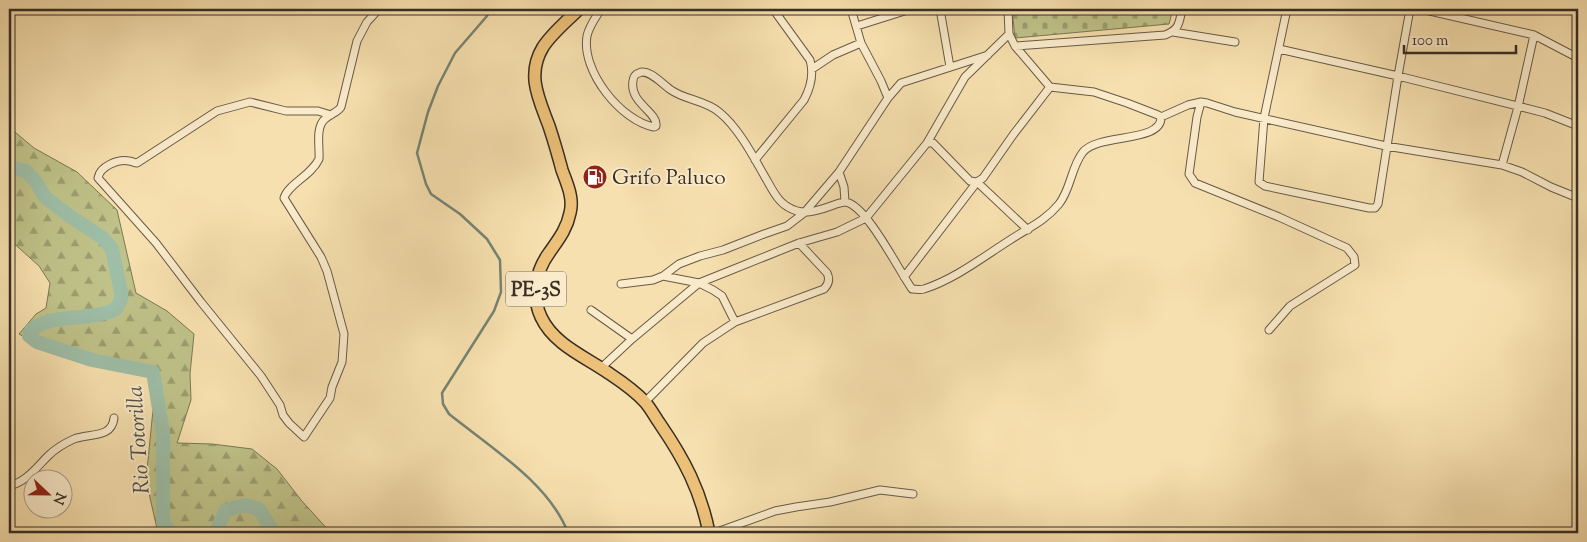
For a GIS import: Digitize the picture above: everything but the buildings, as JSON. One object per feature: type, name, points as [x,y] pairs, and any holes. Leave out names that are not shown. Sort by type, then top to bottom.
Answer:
[{"type":"highway","name":"PE-3S","points":[[579,9],[557,30],[542,48],[536,66],[534,82],[537,97],[549,127],[572,201],[567,225],[548,254],[536,279],[537,305],[542,318],[551,332],[563,344],[602,368],[645,402],[678,451],[701,500],[709,533]]},
{"type":"street","points":[[331,115],[318,111],[286,110],[250,102],[242,104],[217,111],[137,163],[130,161],[114,162],[102,169],[98,175],[98,178],[156,244],[261,376],[289,423],[304,436],[330,398],[332,387],[342,362],[344,334],[328,270],[284,198],[286,192],[310,173],[317,163],[319,159],[320,126],[324,119],[340,110],[357,41],[362,30],[379,9]]},
{"type":"street","points":[[601,9],[587,36],[588,51],[591,67],[611,100],[646,126],[656,126],[656,119],[635,97],[632,88],[633,78],[638,73],[643,72],[653,76],[673,92],[703,103],[719,112],[733,127],[776,196],[788,207],[804,213],[845,202],[851,204],[866,218],[899,265],[912,289],[922,289],[953,275],[1028,230],[1051,213],[1060,202],[1084,152],[1095,143],[1141,135],[1156,129],[1160,126],[1161,117]]},
{"type":"street","points":[[755,160],[804,100],[809,92],[812,69],[810,60],[773,9]]},
{"type":"street","points":[[851,9],[861,43],[888,98]]},
{"type":"street","points":[[857,26],[911,9]]},
{"type":"street","points":[[940,9],[950,67]]},
{"type":"street","points":[[1008,9],[1009,34],[1015,46],[1050,87],[1094,92],[1161,117],[1188,105],[1201,102],[1207,103],[1235,112],[1386,146],[1502,165],[1522,172],[1578,198]]},
{"type":"street","points":[[1174,32],[1178,27],[1182,9]]},
{"type":"street","points":[[1288,9],[1264,118],[1259,182],[1265,186],[1369,208],[1375,208],[1378,204],[1410,9]]},
{"type":"street","points":[[1421,9],[1534,35],[1578,58]]},
{"type":"street","points":[[1015,46],[1174,32],[1235,42]]},
{"type":"street","points":[[602,368],[632,339],[699,283],[799,243],[837,232],[866,218],[927,143],[965,77],[1009,34]]},
{"type":"street","points":[[1502,165],[1518,107],[1534,35]]},
{"type":"street","points":[[812,69],[834,55],[861,43]]},
{"type":"street","points":[[1279,49],[1398,76],[1545,113],[1578,126]]},
{"type":"street","points":[[621,284],[653,280],[663,276],[680,264],[787,226],[804,213],[839,172],[888,98],[901,83],[988,55]]},
{"type":"street","points":[[904,277],[977,182],[983,178],[1050,87]]},
{"type":"street","points":[[1201,102],[1189,174],[1195,183],[1279,217],[1347,248],[1354,257],[1355,265],[1290,306],[1269,330]]},
{"type":"street","points":[[927,143],[933,143],[970,181],[977,182],[1028,230]]},
{"type":"street","points":[[839,172],[844,187],[845,202]]},
{"type":"street","points":[[645,402],[704,343],[735,322],[824,289],[827,286],[829,277],[827,273],[799,243]]},
{"type":"street","points":[[663,276],[699,283],[713,290],[722,296],[735,322]]},
{"type":"street","points":[[591,310],[632,339]]},
{"type":"street","points":[[9,486],[31,475],[49,454],[74,439],[83,436],[94,436],[111,428],[114,418]]},
{"type":"street","points":[[714,533],[775,511],[830,502],[880,490],[914,494]]},
{"type":"green space","points":[[1012,9],[1173,9],[1169,24],[1015,38]]},
{"type":"green space","points":[[9,127],[34,148],[77,172],[117,210],[136,293],[167,311],[194,334],[190,374],[191,400],[177,443],[212,444],[252,449],[277,469],[301,500],[331,533],[158,533],[146,480],[155,390],[150,374],[137,366],[83,362],[47,350],[19,334],[36,314],[46,308],[50,283],[39,266],[9,239]]},
{"type":"waterway","points":[[490,9],[487,16],[455,53],[438,86],[428,112],[417,153],[426,184],[431,194],[460,214],[487,239],[500,260],[501,292],[494,311],[442,393],[443,404],[449,414],[517,467],[533,482],[559,515],[568,533]]},
{"type":"waterway","name":"Rio Totorilla","points":[[9,167],[26,171],[36,182],[45,197],[103,238],[112,249],[121,292],[121,299],[116,309],[106,313],[41,324],[31,330],[29,336],[37,342],[92,360],[153,372],[163,433],[163,521],[170,533]]},
{"type":"waterway","name":"Rio Totorilla","points":[[215,533],[226,510],[245,505],[259,509],[274,533]]},
{"type":"place","name":"Grifo Paluco","points":[[595,177]]}]
